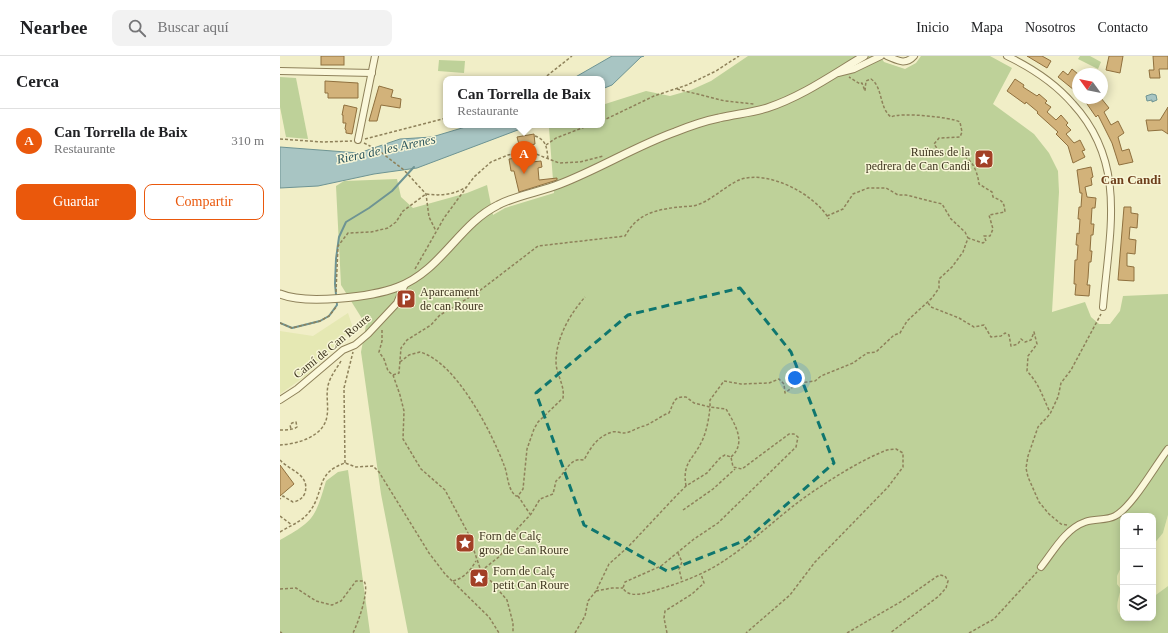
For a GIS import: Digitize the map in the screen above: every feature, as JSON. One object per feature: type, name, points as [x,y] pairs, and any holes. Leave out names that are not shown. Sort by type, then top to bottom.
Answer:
[{"type":"street","points":[[358,140],[375,56]]},
{"type":"street","points":[[280,294],[298,299],[336,298],[390,290],[405,284],[430,268],[472,224],[496,206],[561,184],[674,132],[718,118],[766,108],[779,103],[816,86],[864,56]]},
{"type":"street","points":[[835,74],[881,56]]},
{"type":"street","points":[[891,57],[904,62],[908,61],[914,56]]},
{"type":"street","points":[[1007,56],[1036,71],[1062,92],[1086,118],[1101,143],[1110,178],[1111,201],[1103,307]]},
{"type":"street","points":[[280,71],[372,73]]},
{"type":"street","name":"Camí de Can Roure","points":[[280,400],[297,389],[343,350],[355,345],[383,319],[397,303],[405,284]]},
{"type":"street","points":[[1041,567],[1060,542],[1077,526],[1084,522],[1116,516],[1130,502],[1168,449]]},
{"type":"path","points":[[547,76],[572,56]]},
{"type":"path","points":[[605,119],[654,96],[677,89],[712,74],[739,56]]},
{"type":"path","points":[[843,72],[860,84],[862,82],[866,91],[866,81],[871,78],[875,82],[884,106],[891,117],[903,114],[937,118],[944,117],[955,119],[962,124],[960,137],[936,140],[934,144],[936,148],[944,154],[952,153],[965,156],[973,163],[979,184],[992,192],[994,197],[1002,201],[1005,205],[1005,212],[989,215],[993,229],[990,236],[984,236],[986,241],[983,243],[968,238]]},
{"type":"path","points":[[677,89],[725,101],[760,104]]},
{"type":"path","points":[[280,139],[323,142],[358,140],[443,119]]},
{"type":"path","points":[[546,145],[556,138],[582,128]]},
{"type":"path","points":[[535,136],[542,139],[546,145],[548,160]]},
{"type":"path","points":[[358,140],[378,150],[404,170],[426,194],[430,217],[436,231]]},
{"type":"path","points":[[413,270],[421,261],[436,231],[468,185],[492,162],[508,155],[531,152],[548,160],[559,163],[571,163],[604,156]]},
{"type":"path","points":[[393,376],[399,373],[401,348],[407,340],[432,325],[440,315],[478,292],[538,246],[625,236],[632,226],[646,215],[663,209],[697,205],[738,181],[750,177],[787,184],[797,189],[816,201],[829,218]]},
{"type":"path","points":[[280,323],[292,328],[320,321],[329,316],[337,305],[335,284],[338,246],[348,234],[372,232],[388,228],[396,222],[403,211],[426,194],[435,195],[455,192],[468,185]]},
{"type":"path","points":[[686,486],[685,470],[703,440],[709,421],[710,400],[724,381],[741,384],[768,383],[779,379],[784,384],[784,393],[798,383],[817,380],[821,376],[853,363],[867,353],[876,352],[894,335],[900,333],[907,321],[928,302],[938,288],[939,279],[952,267],[964,252],[968,238],[965,232],[951,219],[942,204],[906,195],[898,195],[886,188],[868,188],[858,191],[847,202],[843,209],[827,216]]},
{"type":"path","points":[[518,496],[523,489],[526,473],[526,455],[534,429],[538,422],[563,398],[562,383],[556,361],[567,323],[585,297]]},
{"type":"path","points":[[928,302],[931,307],[959,318],[974,327],[984,325],[991,337],[1001,336],[1005,333],[1009,335],[1011,346],[1018,344],[1021,339],[1025,342],[1031,340],[1034,332],[1037,344],[1028,356],[1027,371],[1040,387],[1042,396],[1050,412]]},
{"type":"path","points":[[1077,526],[1061,524],[1048,514],[1039,502],[1028,477],[1026,468],[1028,456],[1038,427],[1050,412],[1058,397],[1061,383],[1071,370],[1103,307]]},
{"type":"path","points":[[383,319],[382,340],[379,352],[384,358],[388,371],[393,376],[404,411],[403,439],[421,469],[445,490],[468,533],[481,571],[507,600],[513,623],[513,633]]},
{"type":"path","points":[[345,463],[344,388],[355,345]]},
{"type":"path","points":[[400,362],[409,355],[420,352],[435,360],[452,373],[477,410],[503,462],[512,491],[516,496],[518,496],[531,514]]},
{"type":"path","points":[[280,445],[296,443],[309,437],[324,424],[327,416],[327,394],[329,383],[342,359]]},
{"type":"path","points":[[481,571],[500,556],[517,529],[531,514],[540,499],[553,494],[556,481],[561,477],[572,462],[578,459],[584,460],[590,448],[599,439],[612,432],[625,433],[646,425],[661,415],[669,413],[674,400],[679,396],[686,396],[694,403],[726,409],[736,427],[740,441],[737,449],[731,457],[731,464],[735,469]]},
{"type":"path","points":[[280,430],[291,429]]},
{"type":"path","points":[[623,588],[626,582],[661,566],[718,523],[796,447],[798,437],[794,434],[789,434],[746,466],[735,469],[713,489],[683,510]]},
{"type":"path","points":[[596,591],[612,588],[623,588],[626,592],[632,594],[646,593],[701,574],[731,556],[799,502],[840,475],[887,450],[896,449],[903,453],[903,467],[888,487],[815,562],[790,595],[746,633]]},
{"type":"path","points":[[575,633],[585,616],[588,601],[596,591],[610,564],[686,486],[707,473],[720,458],[725,455],[731,457]]},
{"type":"path","points":[[280,460],[300,473],[306,486],[304,494],[299,500],[293,502],[283,496],[280,499]]},
{"type":"path","points":[[280,532],[304,518],[314,505],[325,475],[334,468],[345,463],[356,467],[372,466],[379,472],[429,553],[452,581],[489,617],[499,633]]},
{"type":"path","points":[[280,516],[292,526]]},
{"type":"path","points":[[678,552],[682,562],[679,569],[682,581]]},
{"type":"path","points":[[452,581],[462,578],[476,560]]},
{"type":"path","points":[[969,633],[994,619],[1041,567]]},
{"type":"path","points":[[667,633],[664,618],[665,611],[697,590],[704,583],[701,574]]},
{"type":"path","points":[[847,633],[902,601],[936,577],[940,575],[945,576],[948,581],[943,593],[890,633]]},
{"type":"path","points":[[280,589],[296,588],[316,601],[332,606],[341,601],[356,581],[364,581],[366,586],[365,595],[358,622],[353,633]]},
{"type":"highlighted area","points":[[740,288],[791,352],[834,463],[746,540],[667,571],[584,525],[536,393],[628,315]]},
{"type":"green space","points":[[748,56],[880,56],[884,62],[905,69],[916,63],[921,56],[990,56],[1012,68],[993,104],[1034,134],[1049,153],[1058,171],[1059,192],[1052,312],[1085,302],[1091,317],[1099,324],[1110,324],[1120,311],[1123,296],[1168,294],[1168,515],[1163,533],[1156,541],[1156,513],[1120,513],[1120,570],[1117,576],[1117,584],[1120,588],[1120,593],[1117,605],[1120,613],[1120,621],[1156,621],[1156,595],[1168,586],[1168,633],[408,633],[381,494],[361,352],[366,325],[341,285],[336,186],[344,181],[397,179],[401,197],[413,208],[467,193],[487,185],[493,215],[505,208],[554,193],[549,128],[605,128],[605,104],[646,91],[670,96],[691,90],[711,81]]},
{"type":"green space","points":[[1080,56],[1090,56],[1101,62],[1098,68],[1096,68],[1078,59]]},
{"type":"green space","points":[[439,60],[465,61],[464,73],[438,71]]},
{"type":"green space","points":[[280,77],[296,78],[308,139],[286,137],[280,107]]},
{"type":"green space","points":[[348,313],[353,328],[307,375],[280,394],[280,331],[313,336]]},
{"type":"green space","points":[[348,470],[370,633],[280,633],[280,540],[307,523],[312,517],[316,511],[326,481],[338,472]]},
{"type":"green space","points":[[1168,515],[1168,586],[1156,595],[1156,541],[1163,533]]},
{"type":"green space","points":[[1120,567],[1120,588],[1117,584],[1117,576]]},
{"type":"green space","points":[[1120,592],[1120,614],[1117,611],[1116,603]]},
{"type":"water","points":[[612,56],[644,56],[641,57],[612,85],[605,88],[605,76],[577,76]]},
{"type":"water","points":[[1152,94],[1156,95],[1157,100],[1152,102],[1152,100],[1147,101],[1146,96]]},
{"type":"water","name":"Riera de les Arenes","points":[[462,128],[523,128],[417,168],[374,174],[318,186],[280,188],[280,147],[359,153],[400,139],[432,137]]},
{"type":"building","points":[[321,56],[344,56],[344,65],[321,65]]},
{"type":"building","points":[[1027,56],[1042,56],[1051,61],[1047,68]]},
{"type":"building","points":[[1109,56],[1123,56],[1120,73],[1108,70],[1108,68],[1106,68]]},
{"type":"building","points":[[1153,56],[1168,56],[1168,69],[1159,69],[1160,78],[1150,78],[1149,70],[1154,70]]},
{"type":"building","points":[[1072,69],[1072,88],[1058,77],[1063,71],[1068,75]]},
{"type":"building","points":[[1015,79],[1024,85],[1023,87],[1037,96],[1039,94],[1047,101],[1045,103],[1051,107],[1047,112],[1056,120],[1061,115],[1068,123],[1066,125],[1071,130],[1066,134],[1074,143],[1080,140],[1085,150],[1082,151],[1085,157],[1073,163],[1068,146],[1056,134],[1058,132],[1026,102],[1025,104],[1007,91]]},
{"type":"building","points":[[325,81],[358,83],[358,98],[328,98],[328,93],[325,93]]},
{"type":"building","points":[[379,86],[393,90],[391,97],[401,99],[400,108],[381,105],[377,121],[369,121]]},
{"type":"building","points":[[1087,104],[1106,104],[1109,108],[1104,112],[1111,125],[1118,121],[1124,133],[1118,137],[1122,151],[1129,149],[1133,162],[1119,165],[1112,143],[1098,115],[1096,117]]},
{"type":"building","points":[[344,105],[357,108],[352,134],[346,133],[346,123],[343,123],[342,115]]},
{"type":"building","points":[[1168,107],[1168,134],[1162,130],[1148,131],[1146,120],[1160,120]]},
{"type":"building","points":[[534,134],[535,144],[520,148],[517,137]]},
{"type":"building","points":[[532,156],[532,162],[541,161],[542,167],[538,168],[539,180],[557,178],[557,180],[519,192],[514,171],[511,171],[509,159]]},
{"type":"building","points":[[1091,167],[1093,177],[1091,178],[1092,185],[1085,187],[1087,197],[1096,198],[1095,208],[1092,208],[1091,224],[1094,224],[1093,235],[1091,235],[1090,251],[1092,251],[1091,262],[1089,262],[1087,285],[1090,285],[1089,296],[1075,295],[1076,284],[1074,284],[1075,260],[1077,260],[1078,245],[1076,245],[1077,233],[1079,234],[1080,219],[1078,219],[1079,207],[1081,207],[1082,193],[1080,193],[1077,170]]},
{"type":"building","points":[[1124,207],[1131,207],[1131,213],[1138,214],[1137,228],[1130,227],[1129,239],[1136,240],[1135,254],[1127,253],[1127,266],[1134,267],[1134,281],[1118,280]]},
{"type":"building","points":[[280,465],[294,484],[280,496]]},
{"type":"waterway","points":[[280,323],[292,328],[320,321],[329,316],[337,305],[335,284],[336,259],[339,237],[346,222],[369,208],[392,191],[414,167]]},
{"type":"place","name":"Ruïnes de la pedrera de Can Candi","points":[[984,159]]},
{"type":"place","name":"Can Torrella de Baix","points":[[524,174]]},
{"type":"place","name":"Aparcament de can Roure","points":[[406,299]]},
{"type":"place","name":"Forn de Calç gros de Can Roure","points":[[465,543]]},
{"type":"place","name":"Forn de Calç petit Can Roure","points":[[479,578]]},
{"type":"district","name":"Can Candi","points":[[1131,179]]}]
